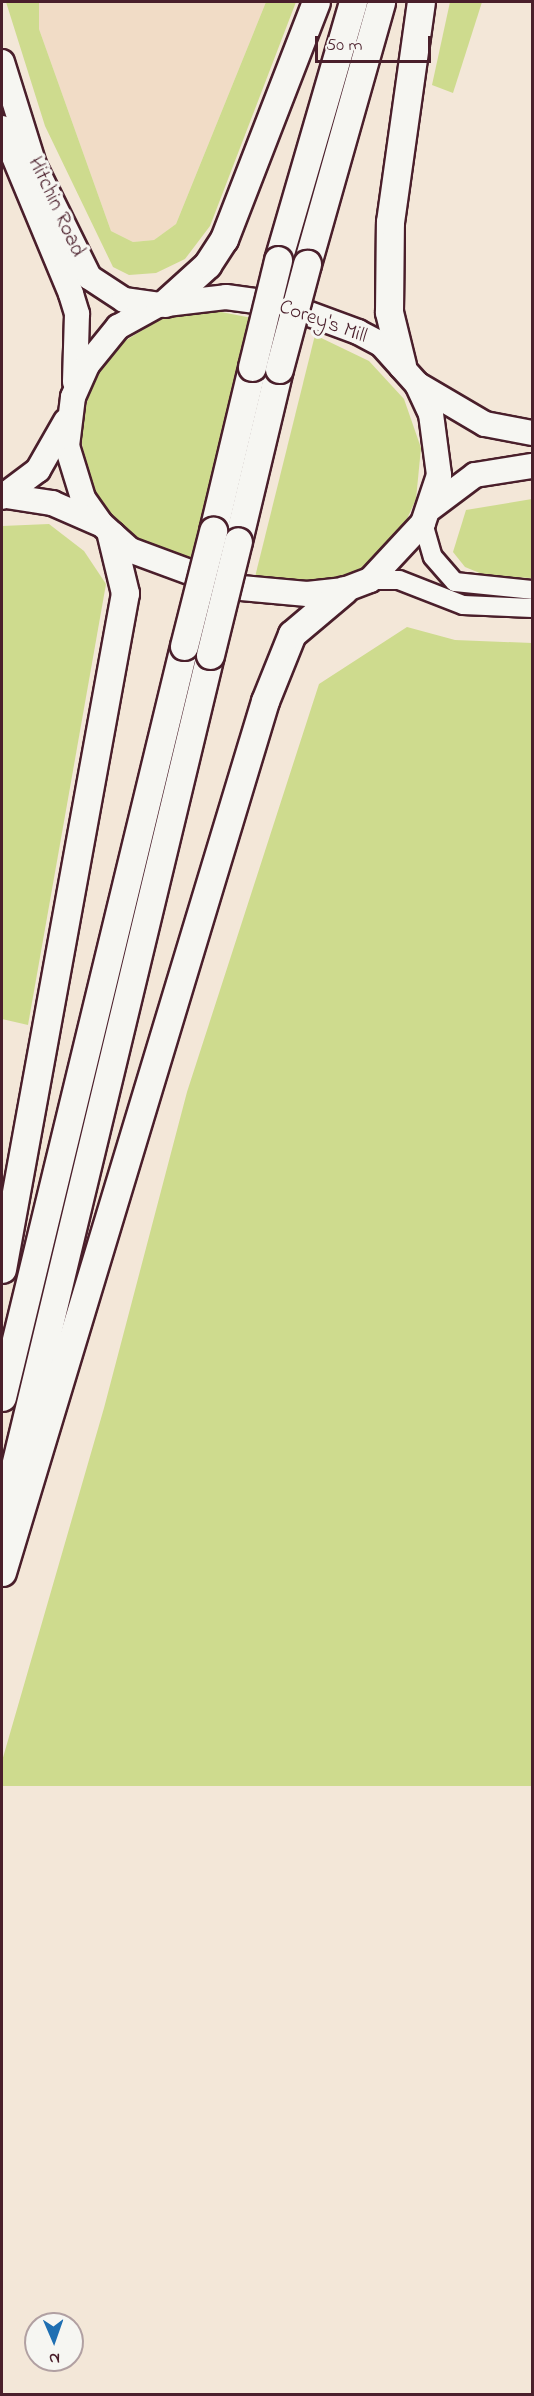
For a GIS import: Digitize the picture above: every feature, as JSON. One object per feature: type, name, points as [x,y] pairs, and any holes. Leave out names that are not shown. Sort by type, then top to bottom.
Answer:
[{"type":"highway","points":[[162,304],[207,265],[224,239],[316,2]]},
{"type":"highway","points":[[2,1397],[278,260],[353,2]]},
{"type":"highway","points":[[2,1520],[279,369],[381,2]]},
{"type":"highway","points":[[410,374],[389,312],[390,222],[421,2]]},
{"type":"highway","points":[[2,1269],[125,594],[106,530]]},
{"type":"highway","points":[[2,1572],[244,766],[292,634],[345,590]]},
{"type":"main road","name":"Hitchin Road","points":[[2,62],[34,165],[89,277],[124,300],[162,304]]},
{"type":"main road","name":"Hitchin Road","points":[[2,128],[77,315],[71,405]]},
{"type":"main road","name":"Corey's Mill","points":[[4,497],[38,470],[103,342],[118,327],[162,304],[226,297],[285,305],[358,332],[410,374],[485,424],[532,433]]},
{"type":"main road","points":[[410,374],[439,458],[427,515]]},
{"type":"main road","points":[[71,405],[72,471],[106,530]]},
{"type":"main road","points":[[4,497],[52,503],[106,530],[154,563],[230,587],[278,593],[345,590],[370,580],[427,515],[475,475],[532,466]]},
{"type":"street","points":[[427,515],[433,557],[455,582],[532,590]]},
{"type":"street","points":[[370,580],[399,580],[463,605],[532,608]]},
{"type":"shaded area","points":[[39,2],[266,2],[176,224],[154,240],[133,242],[111,231],[39,29]]},
{"type":"green space","points":[[6,2],[39,2],[39,29],[111,231],[133,242],[154,240],[176,224],[266,2],[296,2],[210,226],[185,259],[156,273],[129,275],[113,267],[45,126]]},
{"type":"green space","points":[[450,2],[482,2],[453,93],[432,85]]},
{"type":"green space","points":[[211,310],[252,318],[191,566],[140,543],[115,523],[89,481],[80,433],[91,385],[120,344],[162,318]]},
{"type":"green space","points":[[315,335],[369,361],[404,399],[421,448],[416,499],[402,530],[379,556],[350,576],[317,586],[254,581]]},
{"type":"green space","points":[[532,499],[532,578],[487,576],[465,567],[453,552],[466,510]]},
{"type":"green space","points":[[49,524],[84,551],[106,584],[28,1025],[2,1019],[2,526]]},
{"type":"green space","points":[[407,627],[455,640],[532,643],[532,1786],[2,1786],[2,1761],[104,1408],[187,1092],[319,684]]}]
